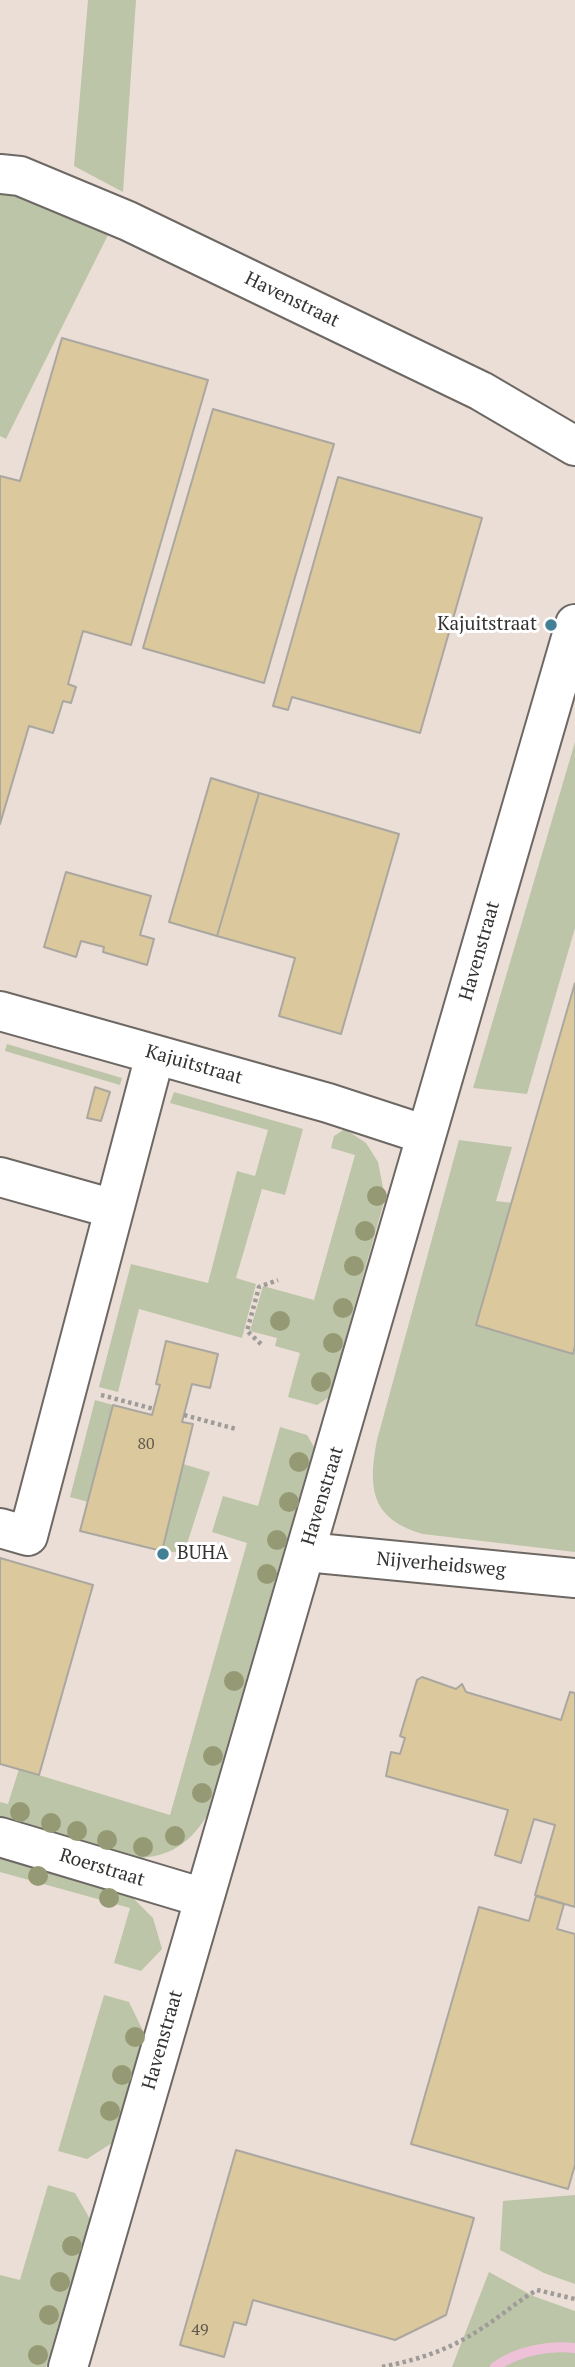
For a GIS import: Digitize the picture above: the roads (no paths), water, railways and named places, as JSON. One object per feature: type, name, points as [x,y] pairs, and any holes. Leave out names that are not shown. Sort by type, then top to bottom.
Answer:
[{"type":"street","name":"Havenstraat","points":[[0,174],[20,176],[141,227],[481,391],[575,446]]},
{"type":"street","name":"Havenstraat","points":[[68,2367],[575,624]]},
{"type":"street","name":"Kajuitstraat","points":[[0,1011],[328,1103],[426,1135]]},
{"type":"street","points":[[0,1528],[27,1536],[155,1055]]},
{"type":"street","points":[[0,1177],[114,1209]]},
{"type":"street","name":"Nijverheidsweg","points":[[306,1552],[575,1578]]},
{"type":"street","name":"Roerstraat","points":[[0,1837],[204,1898]]},
{"type":"waterway","points":[[495,2367],[534,2350],[575,2348]]},
{"type":"place","name":"Kajuitstraat","points":[[551,625]]},
{"type":"place","name":"BUHA","points":[[163,1554]]}]
